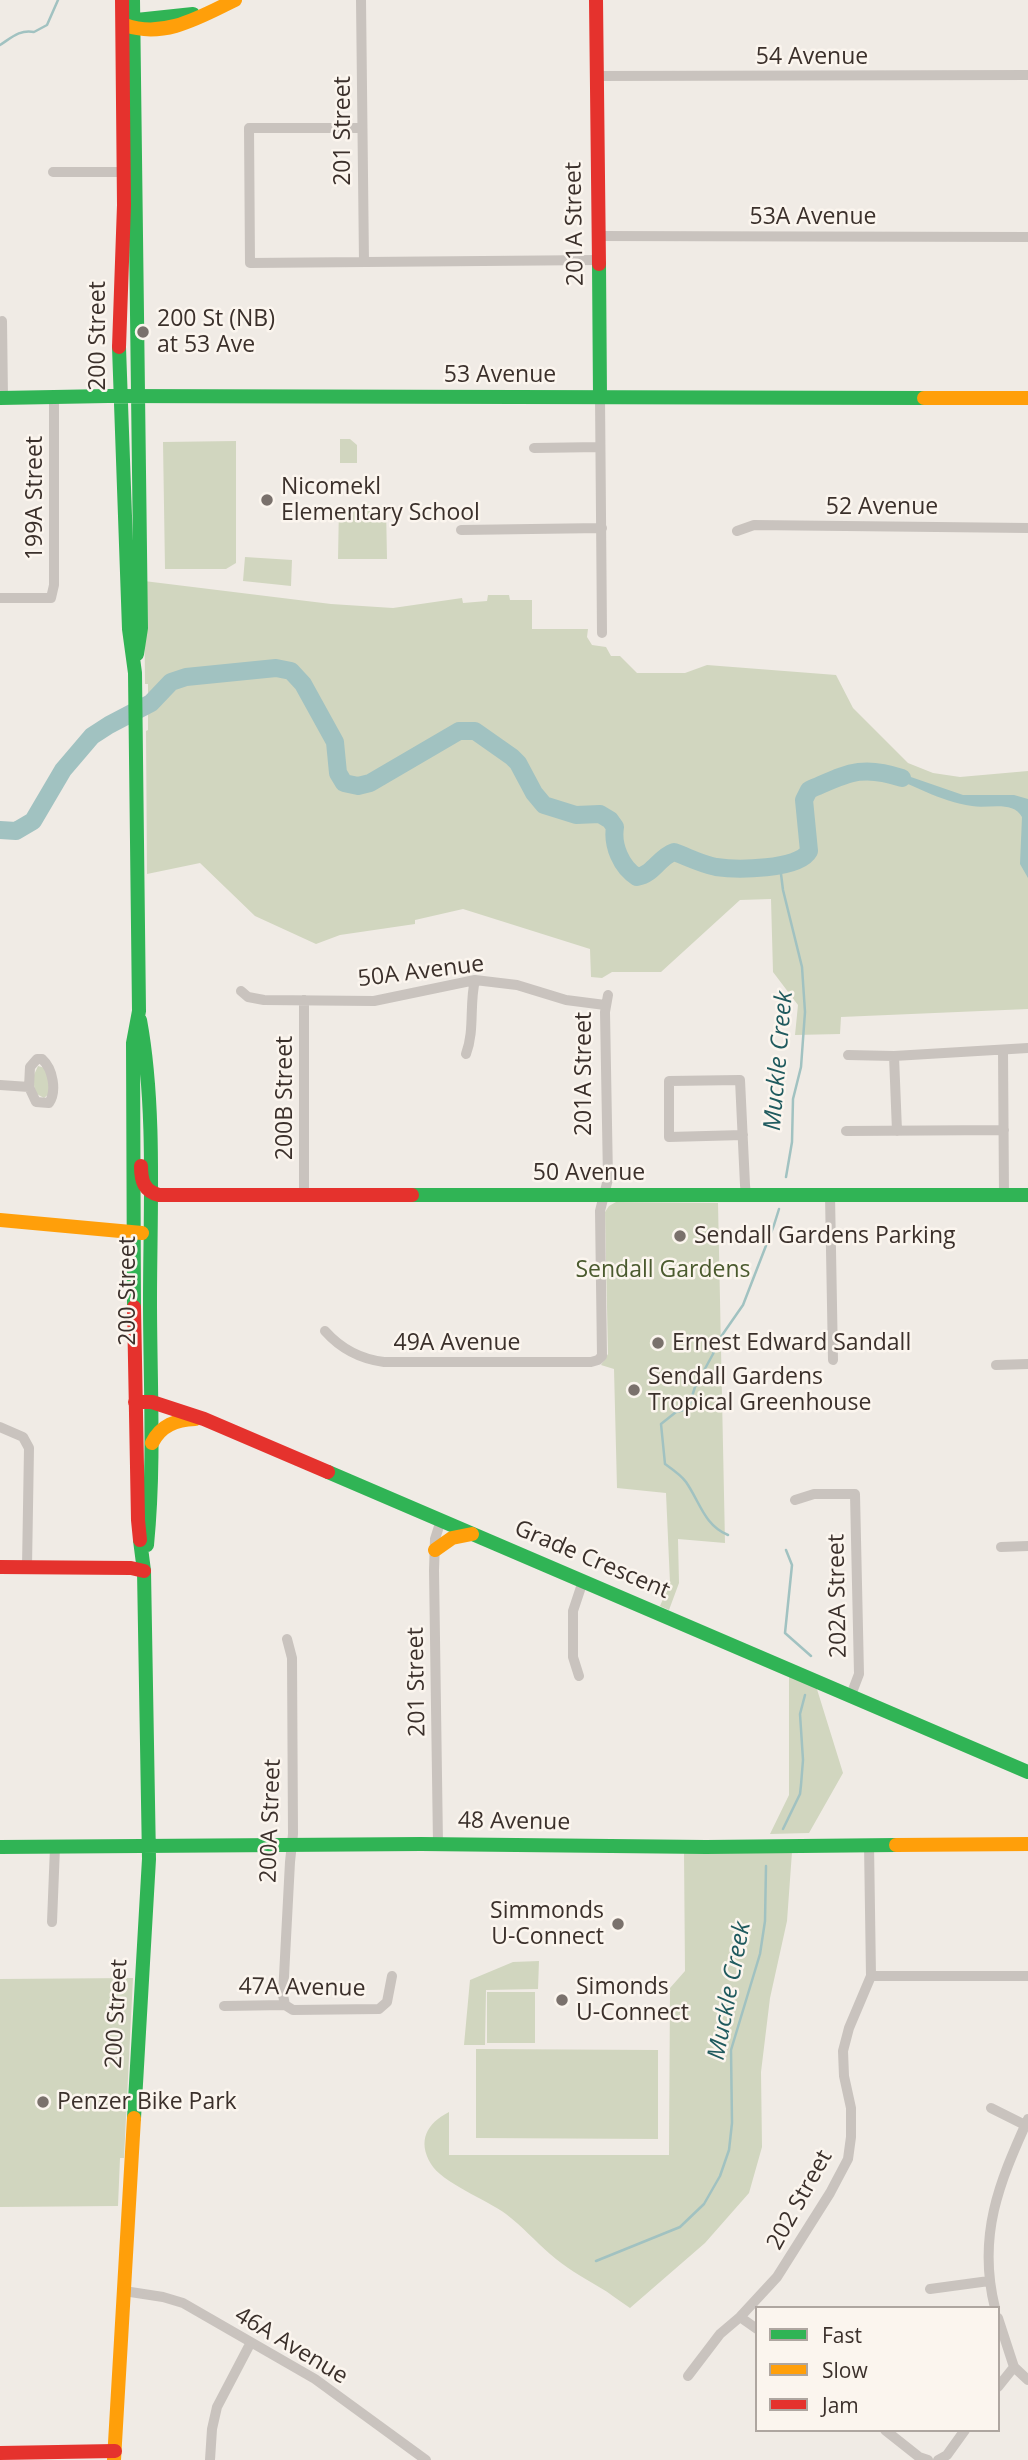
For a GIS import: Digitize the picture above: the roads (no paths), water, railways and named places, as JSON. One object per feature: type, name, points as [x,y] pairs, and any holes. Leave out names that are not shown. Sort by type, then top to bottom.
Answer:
[{"type":"street","name":"200 Street","points":[[122,0],[129,24]]},
{"type":"street","name":"200 Street","points":[[133,0],[129,24],[129,172],[141,628],[135,680]]},
{"type":"street","points":[[129,24],[212,11],[235,0]]},
{"type":"street","name":"201 Street","points":[[361,0],[364,262]]},
{"type":"street","name":"201A Street","points":[[596,0],[602,633]]},
{"type":"street","name":"54 Avenue","points":[[596,76],[1028,75]]},
{"type":"street","points":[[362,128],[249,128],[250,263],[598,260]]},
{"type":"street","points":[[53,172],[129,172]]},
{"type":"street","name":"200 Street","points":[[129,172],[119,324],[122,500],[129,629],[135,680],[139,1012],[144,1042],[150,1194],[152,1444],[150,1519],[144,1571]]},
{"type":"street","name":"53A Avenue","points":[[598,236],[1028,237]]},
{"type":"street","points":[[1,398],[2,321]]},
{"type":"street","name":"53 Avenue","points":[[1000,397],[1028,392]]},
{"type":"street","name":"199A Street","points":[[0,598],[51,598],[54,585],[54,397]]},
{"type":"street","name":"53 Avenue","points":[[1,398],[1028,398]]},
{"type":"street","points":[[534,448],[600,447]]},
{"type":"street","name":"52 Avenue","points":[[737,531],[754,525],[1028,527]]},
{"type":"street","points":[[461,530],[602,528]]},
{"type":"street","points":[[466,1054],[471,1038],[475,980]]},
{"type":"street","name":"50A Avenue","points":[[241,991],[256,999],[374,1000],[475,980],[517,985],[566,1000],[607,1000]]},
{"type":"street","name":"200B Street","points":[[304,1000],[304,1196]]},
{"type":"street","name":"201A Street","points":[[598,1360],[603,1350],[600,1211],[608,1179],[607,1000]]},
{"type":"street","name":"200 Street","points":[[114,2456],[149,1859],[144,1571],[138,1520],[135,1402],[133,1043],[139,1012]]},
{"type":"street","points":[[848,1055],[894,1056],[1028,1048]]},
{"type":"street","points":[[1003,1051],[1004,1195]]},
{"type":"street","points":[[894,1056],[897,1131]]},
{"type":"street","points":[[743,1135],[669,1137],[670,1081],[740,1080],[743,1135],[746,1195]]},
{"type":"street","points":[[0,1085],[29,1087]]},
{"type":"street","points":[[133,1112],[140,1132],[143,1186],[150,1194]]},
{"type":"street","points":[[846,1131],[1004,1130]]},
{"type":"street","name":"50 Avenue","points":[[150,1194],[1028,1195]]},
{"type":"street","points":[[830,1195],[833,1360]]},
{"type":"street","points":[[0,1220],[150,1234]]},
{"type":"street","name":"49A Avenue","points":[[325,1331],[339,1347],[374,1361],[598,1360]]},
{"type":"street","points":[[996,1365],[1028,1364]]},
{"type":"street","name":"Grade Crescent","points":[[135,1402],[152,1402],[204,1419],[1028,1772]]},
{"type":"street","points":[[152,1444],[156,1434],[165,1425],[180,1419],[204,1419]]},
{"type":"street","points":[[0,1427],[23,1437],[29,1448],[27,1567]]},
{"type":"street","name":"202A Street","points":[[794,1500],[814,1494],[855,1494],[859,1674],[851,1695]]},
{"type":"street","name":"201 Street","points":[[438,1844],[435,1550],[441,1520]]},
{"type":"street","points":[[435,1550],[446,1539],[460,1534],[474,1534]]},
{"type":"street","points":[[1000,1547],[1028,1546]]},
{"type":"street","points":[[0,1567],[131,1568],[144,1571]]},
{"type":"street","points":[[579,1676],[573,1657],[573,1611],[583,1581]]},
{"type":"street","name":"200A Street","points":[[285,2006],[283,1995],[292,1845],[292,1658],[286,1639]]},
{"type":"street","name":"48 Avenue","points":[[0,1847],[438,1844],[610,1847],[1028,1843]]},
{"type":"street","name":"202 Street","points":[[688,2376],[720,2334],[769,2287],[785,2266],[848,2159],[852,2108],[844,2077],[843,2051],[849,2028],[871,1976],[869,1844]]},
{"type":"street","points":[[51,1922],[55,1847]]},
{"type":"street","name":"47A Avenue","points":[[224,2006],[285,2006],[293,2010],[379,2009],[387,2002],[392,1976]]},
{"type":"street","points":[[871,1976],[1028,1976]]},
{"type":"street","points":[[991,2108],[1027,2122],[999,2185],[992,2211],[988,2237],[989,2281],[995,2306]]},
{"type":"street","points":[[930,2289],[989,2281]]},
{"type":"street","name":"46A Avenue","points":[[124,2291],[163,2297],[183,2304],[315,2379],[426,2460]]},
{"type":"street","points":[[740,2316],[755,2327]]},
{"type":"street","points":[[1000,2324],[1014,2367],[1028,2380]]},
{"type":"street","points":[[210,2460],[217,2407],[250,2344]]},
{"type":"street","points":[[1000,2384],[1014,2367]]},
{"type":"street","points":[[888,2432],[919,2457],[928,2460]]},
{"type":"street","points":[[938,2460],[947,2455],[964,2432]]},
{"type":"street","points":[[0,2453],[114,2456]]},
{"type":"water","points":[[879,766],[963,795],[1014,795],[1028,799],[1028,878],[1020,864],[1022,817],[1018,812],[1006,807],[972,806],[948,801],[880,773]]},
{"type":"waterway","points":[[0,45],[20,33],[34,32],[47,25],[58,0]]},
{"type":"waterway","points":[[0,830],[16,831],[33,821],[63,770],[92,736],[151,703],[171,682],[186,677],[276,668],[291,671],[303,684],[335,742],[338,773],[344,783],[358,786],[370,783],[459,731],[475,731],[518,763],[534,793],[544,805],[576,815],[600,814],[610,820],[615,827],[619,855],[626,868],[637,877],[648,873],[674,852],[705,864],[725,868],[766,867],[793,862],[809,851],[804,800],[809,790],[844,775],[864,771],[902,778]]},
{"type":"waterway","name":"Muckle Creek","points":[[780,866],[783,890],[802,967],[805,1012],[801,1067],[793,1099],[792,1142],[786,1177]]},
{"type":"waterway","name":"Muckle Creek","points":[[728,1535],[713,1525],[686,1482],[665,1464],[661,1424],[676,1412],[688,1409],[695,1387],[718,1341],[743,1305],[779,1209]]},
{"type":"waterway","name":"Muckle Creek","points":[[786,1550],[792,1565],[785,1633],[811,1656]]},
{"type":"waterway","name":"Muckle Creek","points":[[783,1829],[800,1794],[803,1760],[800,1714],[805,1695]]},
{"type":"waterway","name":"Muckle Creek","points":[[596,2261],[680,2227],[704,2204],[720,2176],[729,2150],[732,2123],[731,2050],[760,1954],[765,1921],[766,1866]]},
{"type":"place","name":"200 St (NB) at 53 Ave","points":[[143,332]]},
{"type":"place","name":"Nicomekl Elementary School","points":[[267,500]]},
{"type":"place","name":"Sendall Gardens Parking","points":[[680,1236]]},
{"type":"place","name":"Ernest Edward Sandall","points":[[658,1343]]},
{"type":"place","name":"Sendall Gardens Tropical Greenhouse","points":[[634,1390]]},
{"type":"place","name":"Simmonds U-Connect","points":[[618,1924]]},
{"type":"place","name":"Simonds U-Connect","points":[[562,2000]]},
{"type":"place","name":"Penzer Bike Park","points":[[43,2102]]},
{"type":"park label","name":"Sendall Gardens","points":[[663,1270]]}]
